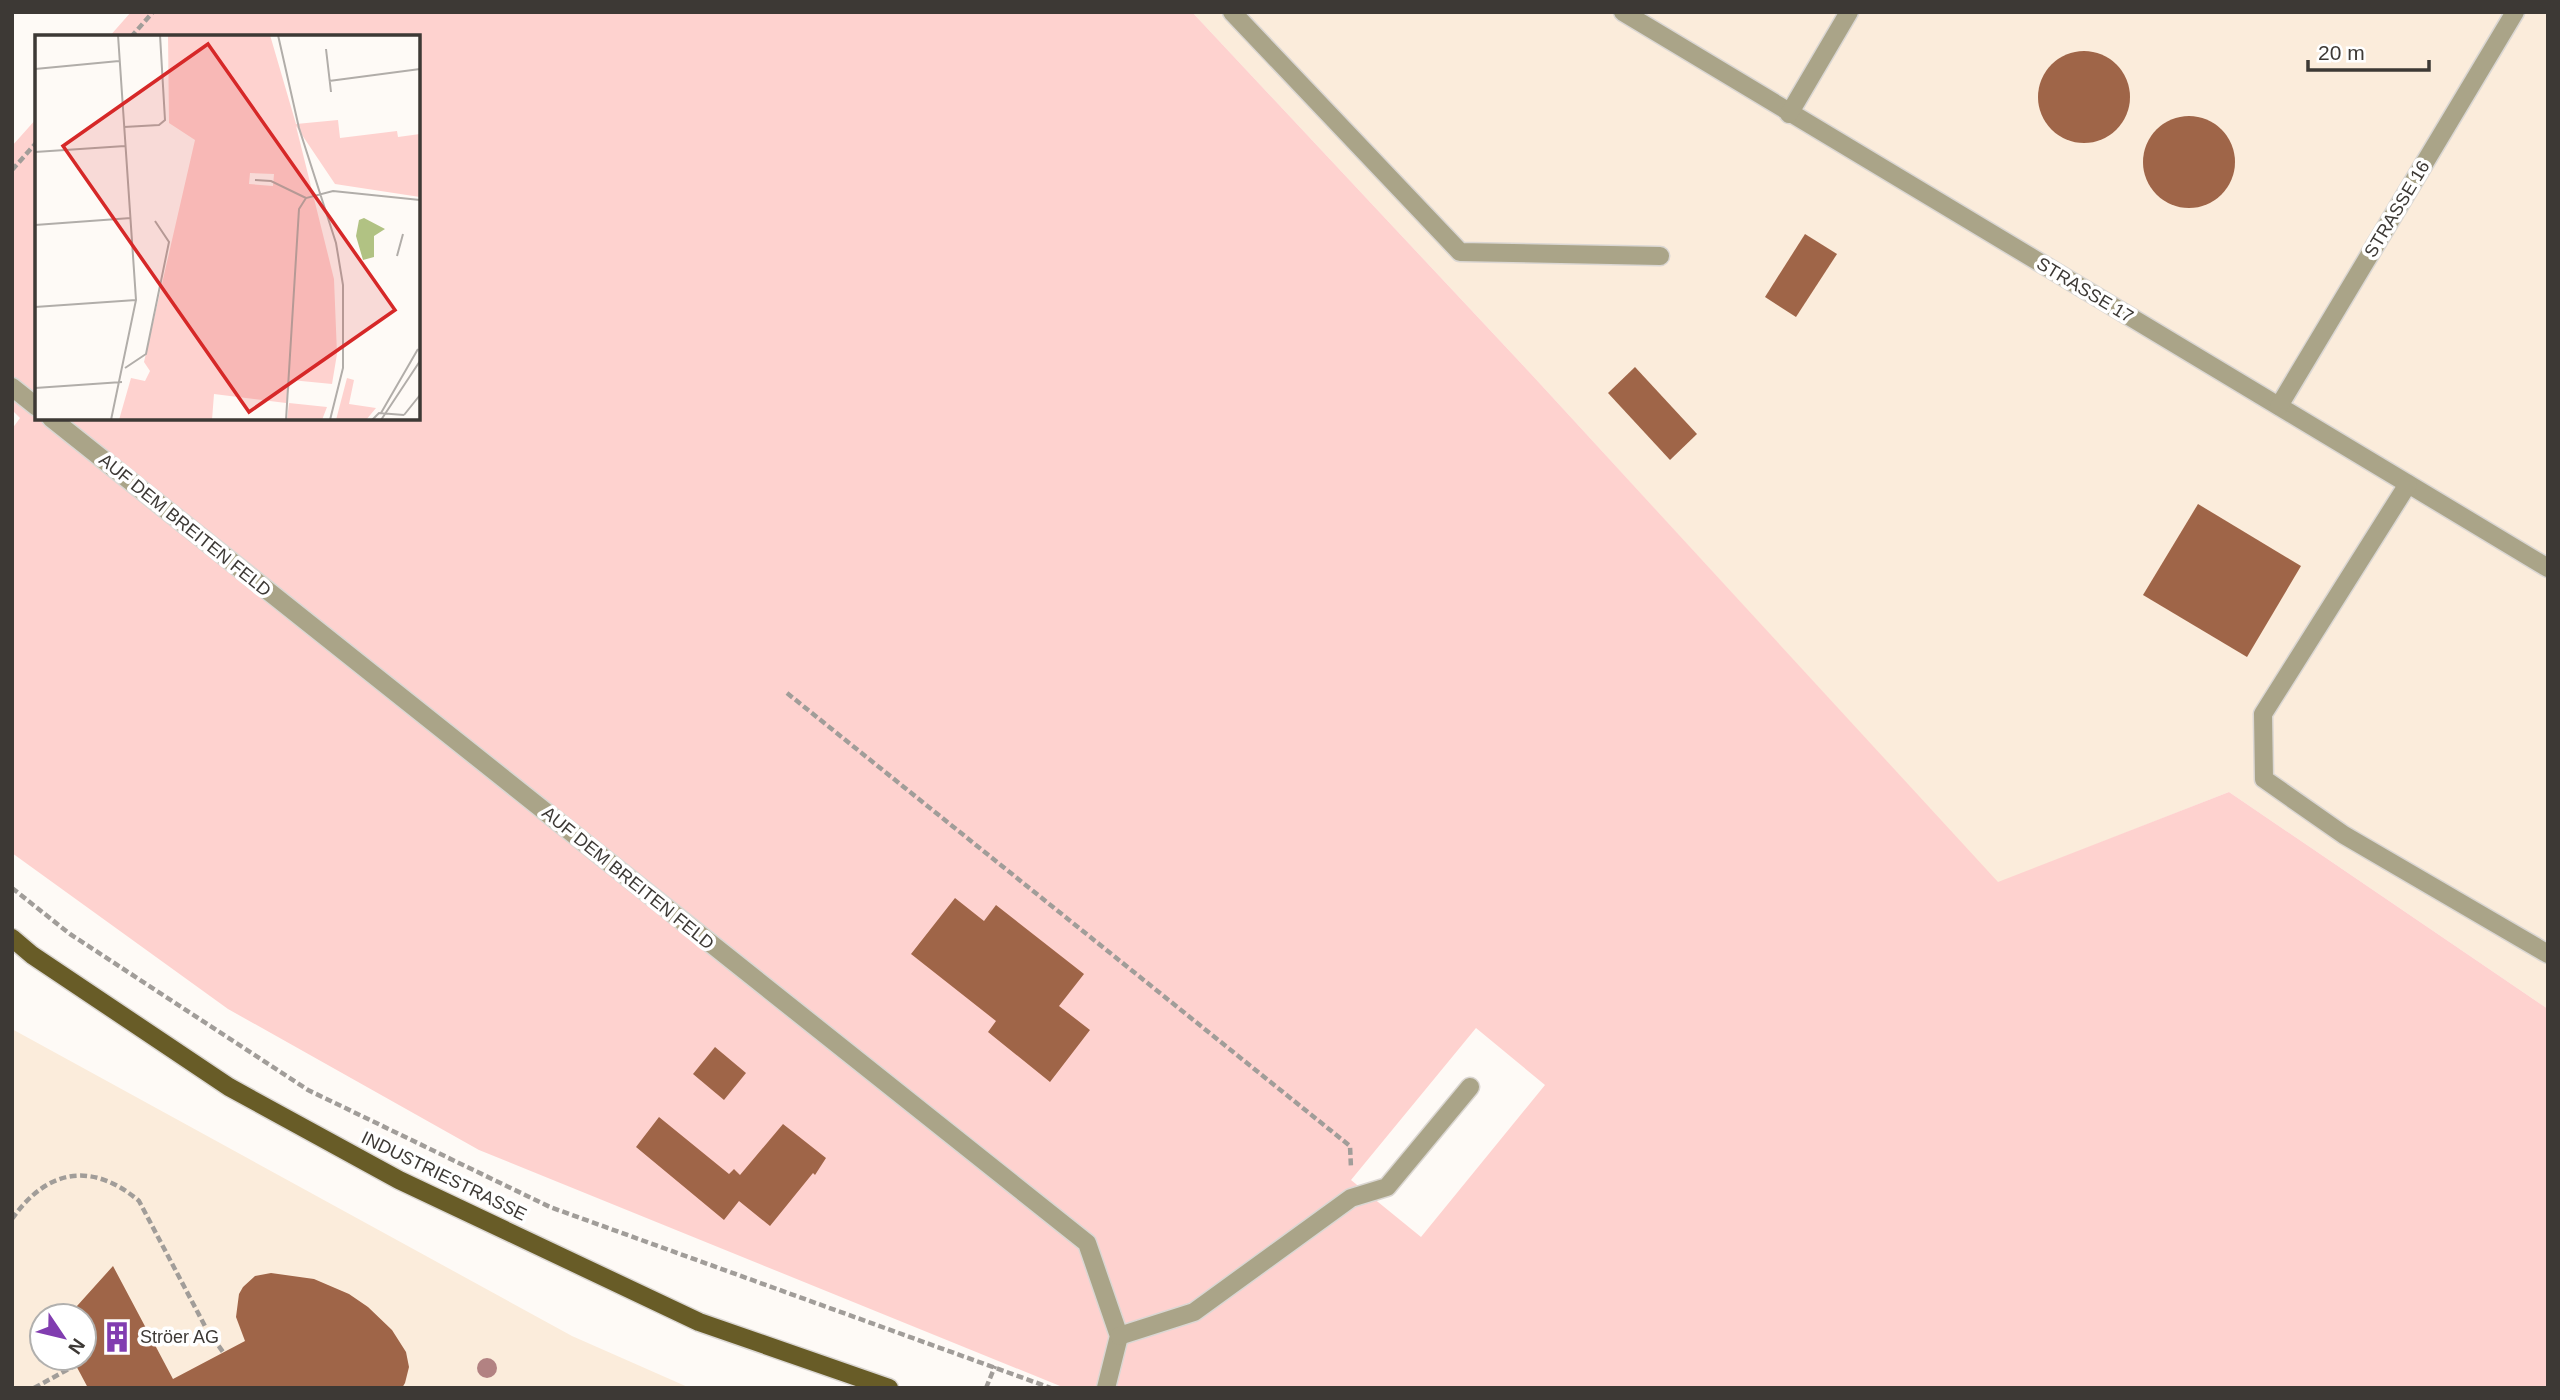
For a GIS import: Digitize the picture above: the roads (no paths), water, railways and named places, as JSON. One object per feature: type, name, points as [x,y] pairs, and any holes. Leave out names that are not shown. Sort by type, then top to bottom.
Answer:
[{"type":"main road","name":"INDUSTRIESTRASSE","points":[[12,938],[32,955],[229,1087],[399,1180],[699,1322],[890,1388]]},
{"type":"street","points":[[1232,12],[1460,252],[1660,256]]},
{"type":"street","name":"STRASSE 17","points":[[1623,12],[2548,568]]},
{"type":"street","points":[[1789,114],[1849,12]]},
{"type":"street","name":"STRASSE 16","points":[[2279,406],[2515,12]]},
{"type":"street","points":[[12,387],[35,405]]},
{"type":"street","name":"AUF DEM BREITEN FELD","points":[[54,420],[1087,1244],[1119,1336]]},
{"type":"street","points":[[2408,484],[2263,714],[2264,779],[2344,835],[2548,954]]},
{"type":"street","points":[[1106,1388],[1119,1336],[1194,1312],[1351,1198],[1387,1187],[1470,1087]]},
{"type":"place","name":"Ströer AG","points":[[117,1337]]}]
